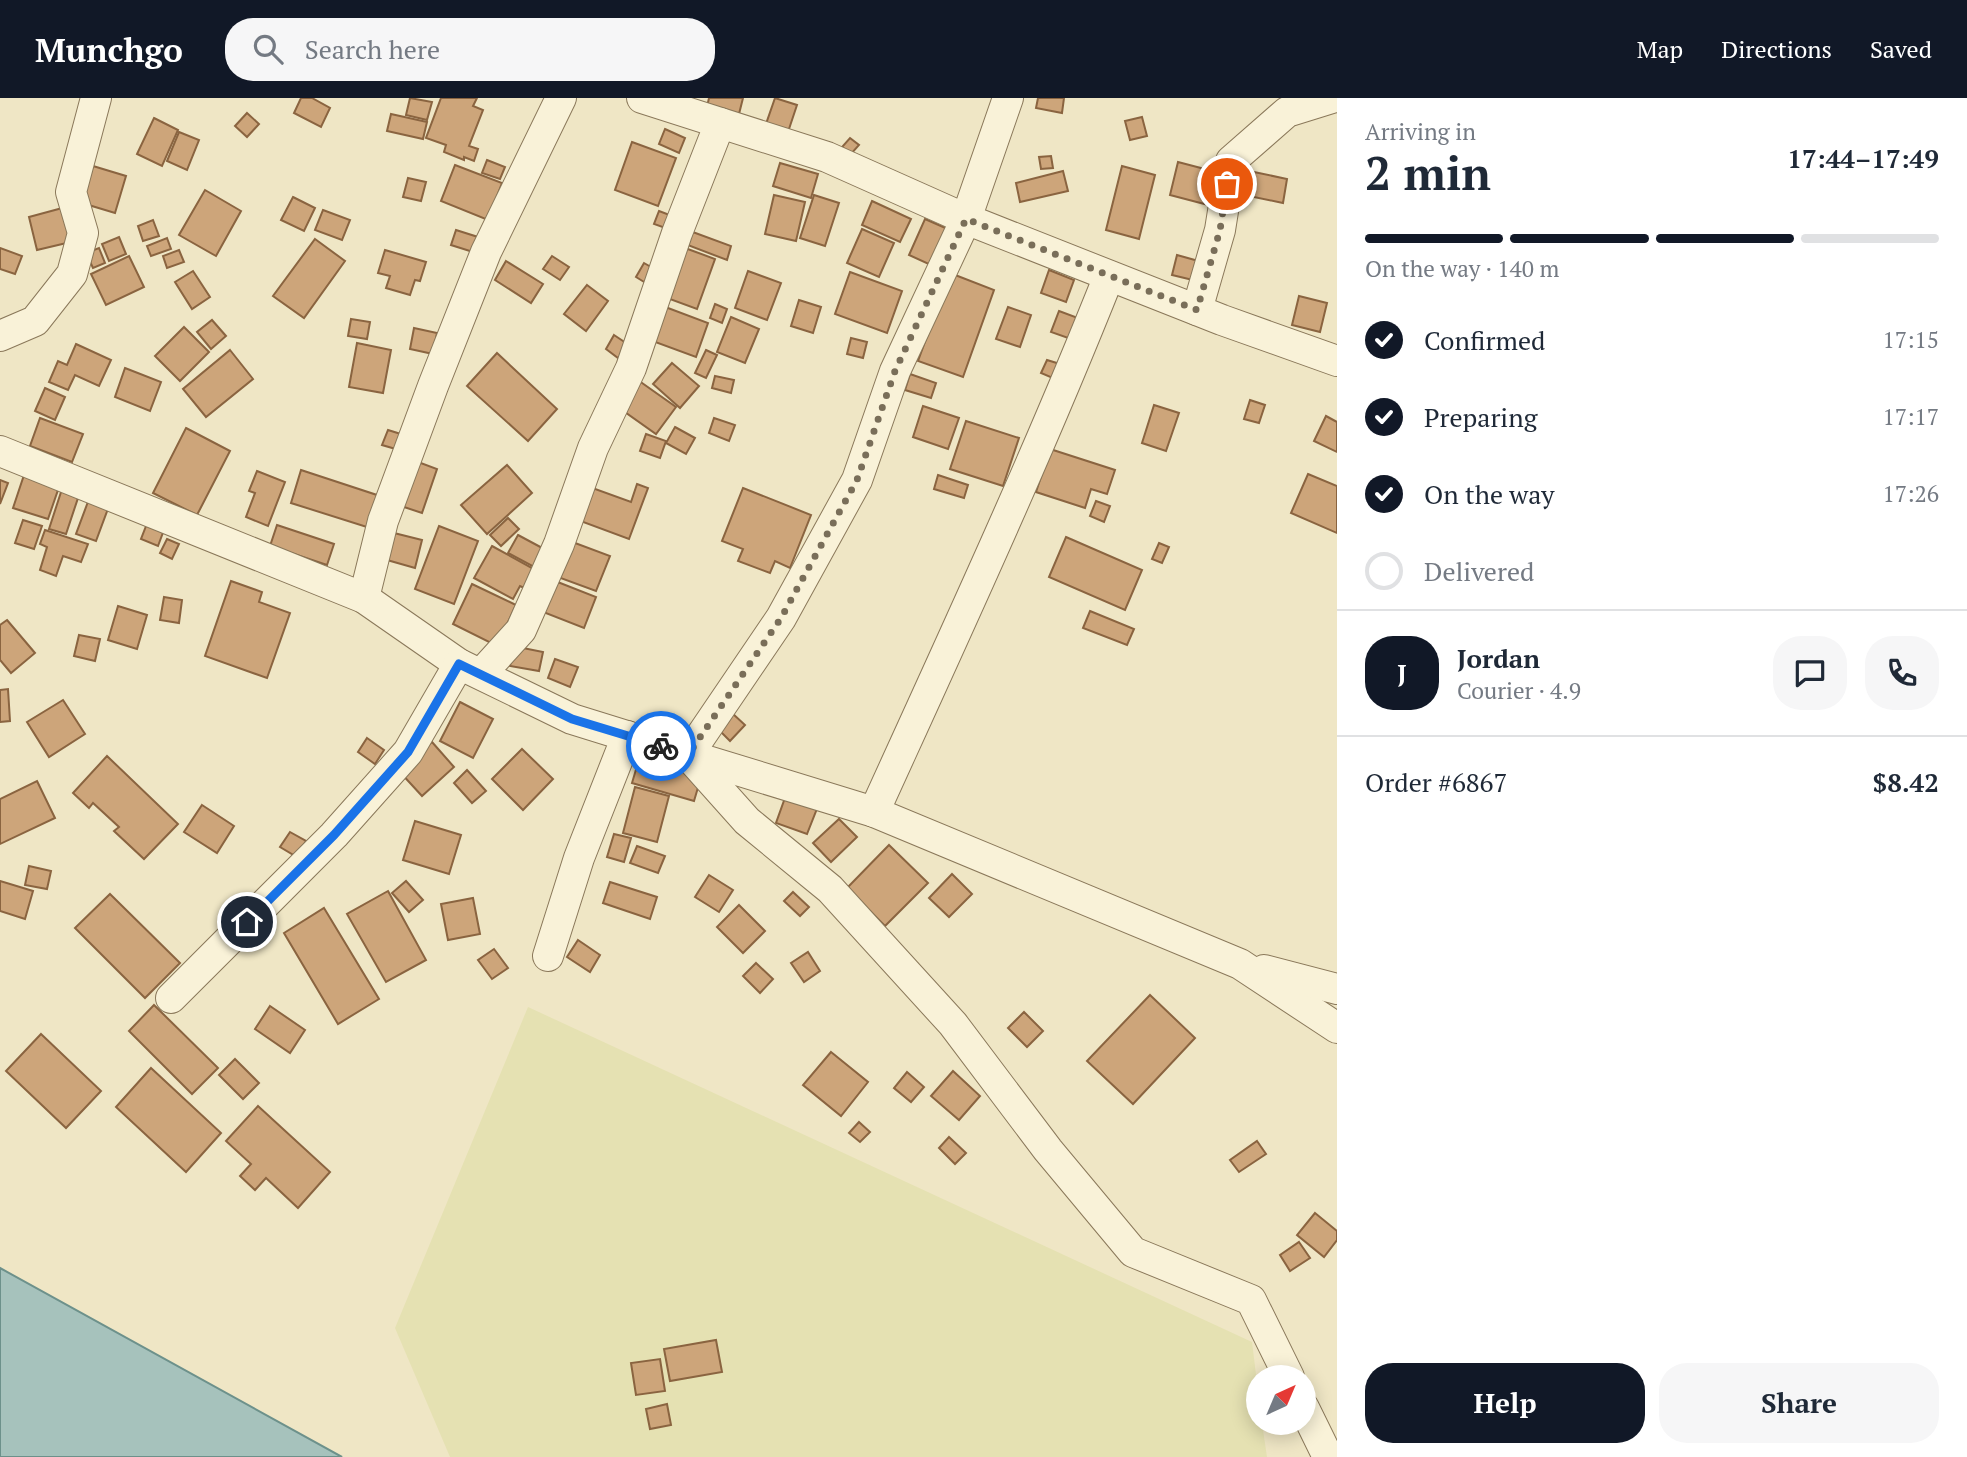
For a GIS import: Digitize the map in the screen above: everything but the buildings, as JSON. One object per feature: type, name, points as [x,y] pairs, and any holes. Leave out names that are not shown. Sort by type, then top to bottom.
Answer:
[{"type":"street","points":[[0,336],[35,321],[72,274],[83,233],[71,192],[96,98]]},
{"type":"street","points":[[364,598],[383,521],[438,373],[486,252],[561,98]]},
{"type":"street","points":[[642,98],[827,157],[966,219],[1109,276],[1337,360]]},
{"type":"street","points":[[688,755],[781,618],[857,480],[895,371],[966,219],[1008,98]]},
{"type":"street","points":[[1197,310],[1220,230],[1231,161],[1287,112],[1332,98]]},
{"type":"street","points":[[171,998],[334,835],[408,752],[470,669],[521,630],[559,544],[593,448],[631,368],[677,233],[720,123]]},
{"type":"street","points":[[874,812],[1011,510],[1109,276]]},
{"type":"street","points":[[0,451],[364,598],[470,669],[572,719],[874,812],[1240,964],[1337,989]]},
{"type":"street","points":[[548,956],[579,858],[627,736]]},
{"type":"street","points":[[688,755],[747,821],[830,889],[953,1024],[1048,1150],[1133,1252],[1251,1300],[1283,1365]]},
{"type":"street","points":[[1240,964],[1337,1028]]},
{"type":"street","points":[[1316,1432],[1328,1457]]},
{"type":"shaded area","points":[[528,1007],[1252,1342],[1255,1365],[1246,1365],[1246,1435],[1264,1435],[1267,1457],[450,1457],[395,1328]]},
{"type":"water","points":[[0,1268],[342,1457],[0,1457]]},
{"type":"way so far","points":[[661,746],[688,755],[781,618],[857,480],[895,371],[966,219],[1197,310],[1220,230],[1227,184]]},
{"type":"route","points":[[247,922],[334,835],[408,752],[459,664],[572,719],[661,746]]}]
